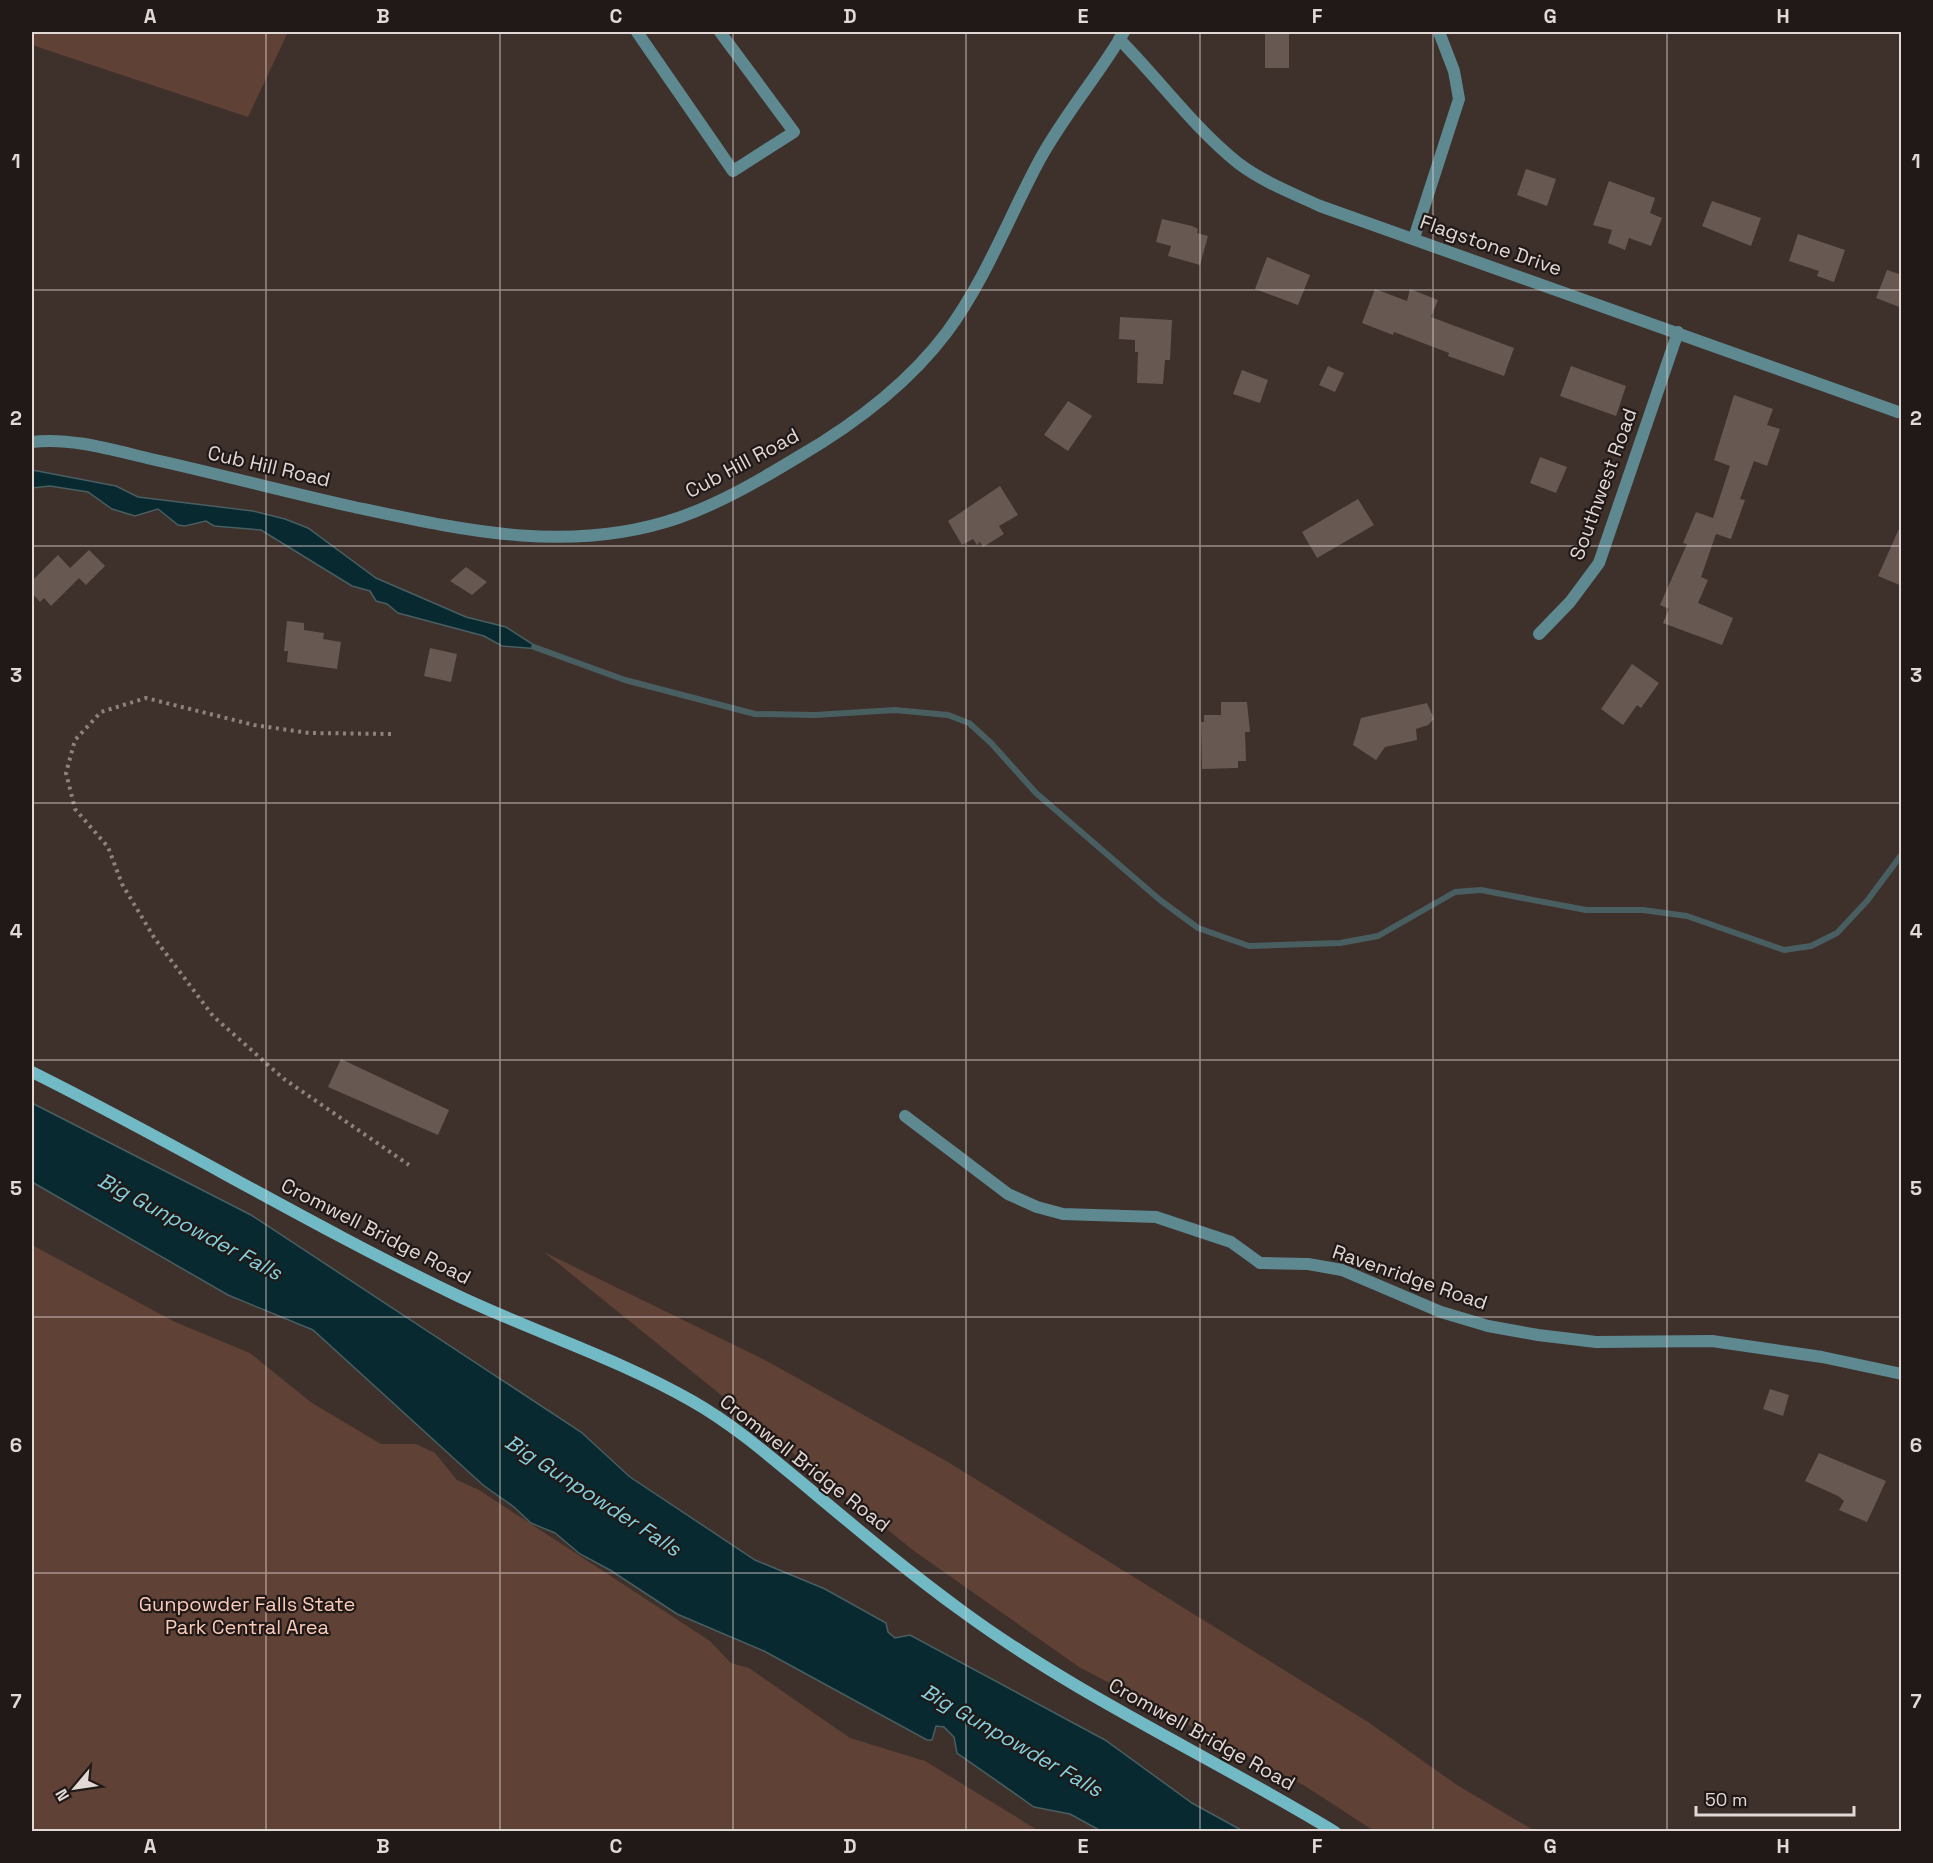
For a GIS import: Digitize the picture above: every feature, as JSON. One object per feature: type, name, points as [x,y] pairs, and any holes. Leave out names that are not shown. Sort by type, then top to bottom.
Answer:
[{"type":"main road","name":"Cromwell Bridge Road","points":[[32,1072],[401,1268],[459,1296],[639,1374],[690,1400],[748,1438],[909,1571],[1010,1644],[1086,1692],[1275,1795],[1335,1832]]},
{"type":"street","points":[[637,32],[733,171],[794,132],[720,32]]},
{"type":"street","points":[[1414,238],[1459,99],[1454,71],[1439,32]]},
{"type":"street","name":"Flagstone Drive","points":[[1122,35],[1198,126],[1238,163],[1269,183],[1320,206],[1900,412]]},
{"type":"street","name":"Cub Hill Road","points":[[37,442],[82,444],[127,453],[352,506],[494,535],[566,538],[606,535],[678,518],[738,492],[812,449],[884,397],[919,364],[944,336],[984,276],[1039,162],[1075,102],[1122,35]]},
{"type":"street","name":"Southwest Road","points":[[1539,634],[1570,602],[1599,563],[1678,332]]},
{"type":"street","name":"Ravenridge Road","points":[[905,1116],[1008,1194],[1037,1207],[1063,1214],[1156,1217],[1231,1242],[1260,1263],[1308,1264],[1342,1270],[1441,1312],[1488,1326],[1596,1342],[1712,1341],[1822,1357],[1902,1374]]},
{"type":"path","points":[[391,734],[309,733],[254,725],[146,698],[101,712],[75,740],[66,774],[75,809],[108,847],[122,884],[155,939],[213,1016],[284,1079],[409,1164]]},
{"type":"green space","points":[[32,32],[288,32],[248,117],[32,45]]},
{"type":"green space","name":"Gunpowder Falls State Park Central Area","points":[[32,1245],[175,1322],[250,1353],[312,1403],[381,1444],[416,1444],[435,1453],[457,1480],[479,1490],[710,1641],[731,1663],[749,1668],[850,1738],[925,1761],[1039,1831],[32,1831]]},
{"type":"green space","points":[[544,1252],[765,1360],[948,1462],[1368,1722],[1457,1785],[1535,1831],[1374,1831],[1305,1786],[1079,1667],[914,1551]]},
{"type":"water","points":[[32,470],[116,486],[138,497],[253,511],[285,519],[308,528],[376,578],[466,617],[506,627],[540,649],[502,646],[484,636],[398,613],[387,604],[376,601],[370,591],[352,586],[261,530],[214,526],[206,521],[185,526],[178,525],[158,509],[135,516],[112,509],[88,492],[50,486],[32,488]]},
{"type":"water","name":"Big Gunpowder Falls","points":[[32,1103],[251,1215],[581,1432],[630,1477],[755,1560],[825,1589],[886,1623],[888,1632],[895,1638],[910,1635],[1105,1740],[1192,1803],[1243,1831],[1101,1831],[1070,1814],[1034,1807],[957,1753],[954,1737],[944,1727],[936,1726],[932,1740],[927,1740],[764,1651],[677,1614],[610,1570],[580,1554],[555,1533],[531,1523],[514,1507],[483,1485],[313,1330],[228,1295],[32,1182]]},
{"type":"building","points":[[1265,32],[1289,32],[1289,68],[1265,68]]},
{"type":"building","points":[[1526,169],[1556,179],[1547,206],[1517,195]]},
{"type":"building","points":[[1609,181],[1655,198],[1650,213],[1662,218],[1651,246],[1629,238],[1625,250],[1608,243],[1612,230],[1593,225]]},
{"type":"building","points":[[1712,201],[1761,218],[1751,246],[1702,226]]},
{"type":"building","points":[[1162,219],[1192,226],[1198,229],[1197,233],[1208,236],[1200,265],[1168,256],[1171,246],[1156,242]]},
{"type":"building","points":[[1798,234],[1845,250],[1834,282],[1817,276],[1819,271],[1789,261]]},
{"type":"building","points":[[1267,257],[1310,275],[1298,305],[1255,289]]},
{"type":"building","points":[[1887,270],[1902,275],[1902,308],[1876,298]]},
{"type":"building","points":[[1375,289],[1407,301],[1410,289],[1438,300],[1431,317],[1514,348],[1504,376],[1448,356],[1449,353],[1394,332],[1393,335],[1362,323]]},
{"type":"building","points":[[1120,317],[1172,320],[1170,360],[1165,360],[1163,384],[1137,383],[1138,352],[1135,352],[1135,340],[1119,339]]},
{"type":"building","points":[[1328,366],[1344,373],[1335,392],[1319,385]]},
{"type":"building","points":[[1571,366],[1626,386],[1616,416],[1560,396]]},
{"type":"building","points":[[1242,370],[1268,380],[1260,403],[1233,394]]},
{"type":"building","points":[[1734,395],[1773,409],[1767,425],[1780,429],[1767,466],[1754,461],[1740,499],[1745,500],[1731,539],[1716,534],[1701,577],[1708,580],[1698,603],[1733,618],[1722,645],[1663,623],[1669,609],[1660,605],[1687,544],[1683,543],[1696,512],[1713,518],[1730,466],[1714,460]]},
{"type":"building","points":[[1068,401],[1092,416],[1068,451],[1044,435]]},
{"type":"building","points":[[1540,457],[1567,467],[1556,493],[1530,483]]},
{"type":"building","points":[[1000,486],[1018,515],[999,526],[1004,534],[983,547],[980,542],[977,545],[973,539],[962,545],[948,521]]},
{"type":"building","points":[[1358,499],[1374,525],[1317,558],[1302,532]]},
{"type":"building","points":[[1902,522],[1902,586],[1878,576]]},
{"type":"building","points":[[89,550],[105,566],[86,585],[79,578],[51,606],[44,598],[40,602],[32,593],[32,581],[58,555],[70,568]]},
{"type":"building","points":[[466,567],[487,582],[472,595],[450,581]]},
{"type":"building","points":[[287,621],[304,623],[304,630],[324,633],[323,639],[341,642],[337,669],[287,662],[288,651],[284,651]]},
{"type":"building","points":[[430,648],[457,654],[451,682],[424,676]]},
{"type":"building","points":[[1632,664],[1659,683],[1641,708],[1637,705],[1623,725],[1601,709]]},
{"type":"building","points":[[1221,702],[1247,702],[1250,732],[1245,732],[1246,761],[1238,761],[1238,768],[1202,769],[1201,722],[1204,722],[1204,715],[1221,715]]},
{"type":"building","points":[[1427,703],[1434,719],[1428,725],[1416,729],[1417,740],[1385,747],[1376,760],[1353,745],[1361,718]]},
{"type":"building","points":[[341,1059],[449,1110],[438,1135],[328,1087]]},
{"type":"building","points":[[1770,1389],[1789,1395],[1783,1416],[1763,1409]]},
{"type":"building","points":[[1819,1453],[1886,1481],[1867,1522],[1839,1510],[1844,1501],[1838,1496],[1805,1481]]},
{"type":"waterway","points":[[534,647],[625,680],[755,714],[815,715],[895,710],[948,715],[969,723],[991,743],[1036,793],[1160,900],[1198,928],[1249,946],[1340,943],[1378,936],[1455,892],[1481,890],[1586,910],[1643,910],[1687,916],[1784,950],[1811,946],[1837,933],[1867,901],[1902,854]]}]
